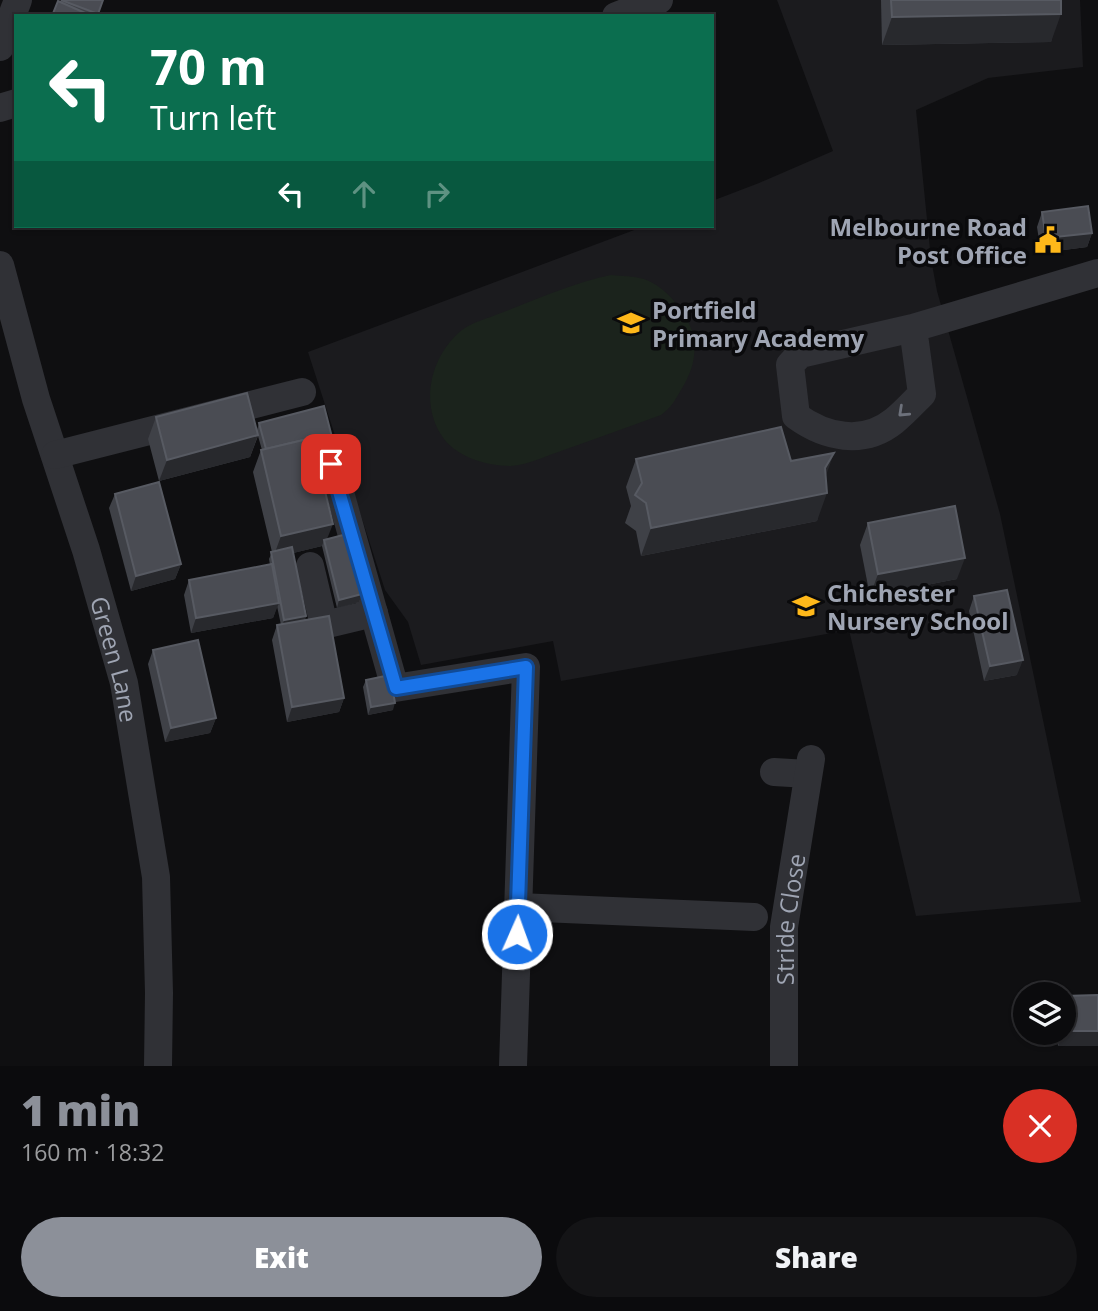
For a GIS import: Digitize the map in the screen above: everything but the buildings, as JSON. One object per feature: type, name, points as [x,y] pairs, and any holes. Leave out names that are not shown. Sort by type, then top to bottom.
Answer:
[{"type":"street","points":[[0,47],[18,0]]},
{"type":"street","points":[[622,14],[659,0]]},
{"type":"street","name":"Green Lane","points":[[0,265],[36,400],[86,550],[121,674],[156,877],[158,1066]]},
{"type":"street","points":[[913,328],[922,394],[892,423],[862,437],[839,435],[812,427],[796,415],[790,365],[800,354],[913,328],[1098,274]]},
{"type":"street","points":[[55,455],[302,392]]},
{"type":"street","points":[[331,464],[396,688],[526,667],[513,1066]]},
{"type":"street","points":[[310,566],[324,625],[374,613]]},
{"type":"street","name":"Stride Close","points":[[774,772],[809,766],[784,927],[785,1066]]},
{"type":"street","points":[[518,908],[754,917]]},
{"type":"shaded area","points":[[777,0],[1080,0],[1083,67],[988,78],[916,110],[931,259],[937,291],[1000,514],[1081,902],[916,916],[849,630],[561,681],[553,641],[421,665],[408,622],[385,590],[308,352],[640,228],[714,228],[714,200],[833,151]]},
{"type":"shaded area","points":[[611,275],[640,278],[656,285],[671,297],[688,322],[694,344],[692,367],[668,410],[661,415],[536,460],[511,466],[484,462],[466,456],[450,446],[436,425],[430,396],[436,366],[451,340],[476,322],[569,287]]},
{"type":"place","name":"Melbourne Road Post Office","points":[[1048,240]]},
{"type":"place","name":"Portfield Primary Academy","points":[[631,323]]},
{"type":"place","name":"Chichester Nursery School","points":[[806,606]]},
{"type":"route","points":[[331,464],[396,688],[526,667],[517,934]]}]
